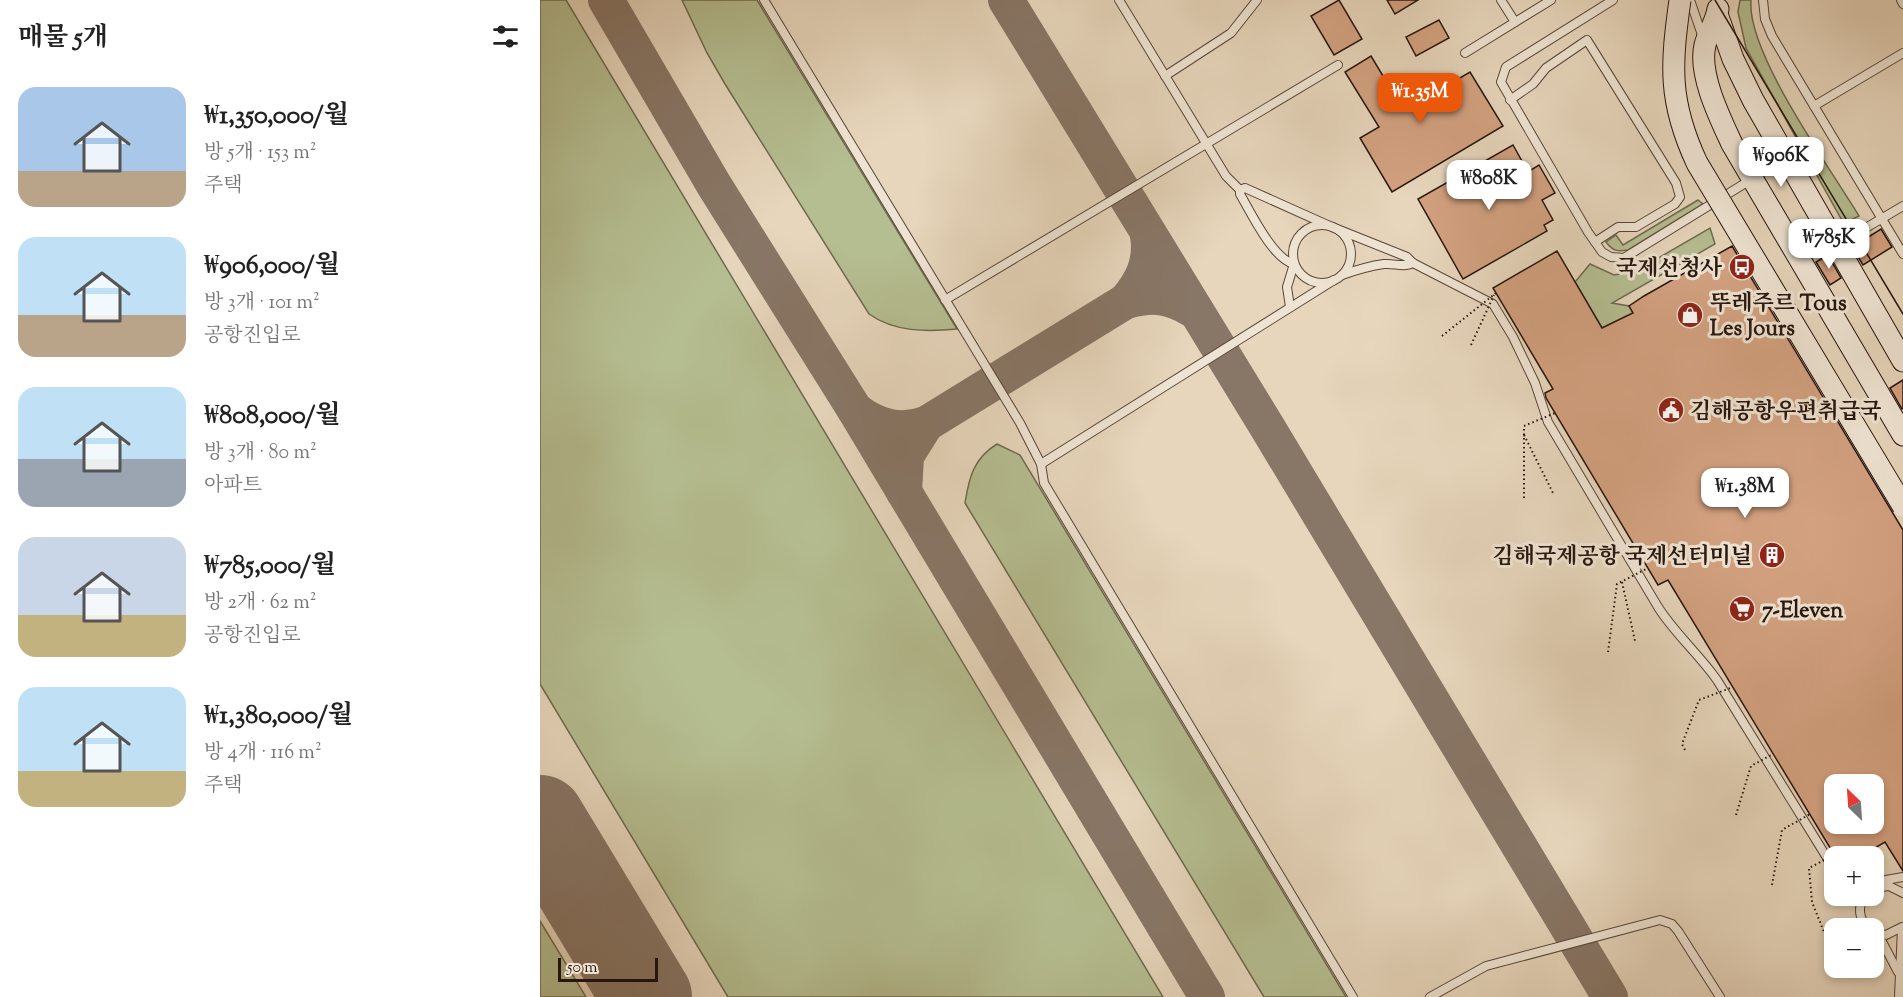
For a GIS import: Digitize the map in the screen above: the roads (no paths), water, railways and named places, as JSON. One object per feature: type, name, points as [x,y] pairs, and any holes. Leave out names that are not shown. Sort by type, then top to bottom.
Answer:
[{"type":"main road","points":[[1680,0],[1672,81],[1677,112],[1696,163],[1903,506]]},
{"type":"main road","points":[[1719,7],[1705,47],[1707,78],[1717,112],[1752,178],[1903,435]]},
{"type":"main road","points":[[1719,7],[1733,59],[1753,100],[1903,361]]},
{"type":"lane","points":[[764,0],[1020,423],[1041,464],[1044,483],[1353,997]]},
{"type":"lane","points":[[1119,0],[1226,176],[1240,190],[1240,194],[1278,254],[1294,264],[1306,279],[1315,282],[1334,280]]},
{"type":"lane","points":[[1165,76],[1232,33],[1257,0]]},
{"type":"lane","points":[[1502,0],[1515,22]]},
{"type":"lane","points":[[1465,53],[1551,0]]},
{"type":"lane","points":[[1613,0],[1506,66],[1502,82],[1510,100],[1602,252],[1611,257],[1624,258],[1752,178]]},
{"type":"lane","points":[[1690,0],[1699,21],[1705,47]]},
{"type":"lane","points":[[1763,0],[1765,19],[1772,36],[1903,254]]},
{"type":"lane","points":[[1510,100],[1533,84],[1546,68],[1587,40],[1676,183],[1680,197],[1675,204],[1636,227],[1618,227],[1595,242]]},
{"type":"lane","points":[[1814,106],[1903,53]]},
{"type":"lane","points":[[945,300],[1338,65]]},
{"type":"lane","points":[[1041,464],[1334,280],[1348,267],[1350,247],[1341,231],[1245,188],[1240,190]]},
{"type":"lane","points":[[1831,236],[1857,232],[1903,206]]},
{"type":"lane","points":[[1290,307],[1287,287],[1294,264],[1294,244],[1305,229],[1323,225],[1407,257],[1413,263],[1493,304],[1513,337],[1535,383],[1548,422],[1658,607],[1671,628],[1704,661],[1717,680],[1824,853]]},
{"type":"lane","points":[[1342,274],[1365,267],[1389,264],[1406,266],[1413,263]]},
{"type":"lane","points":[[1884,882],[1903,876]]},
{"type":"lane","points":[[1884,887],[1897,888],[1903,893]]},
{"type":"lane","points":[[1860,908],[1862,918]]},
{"type":"lane","points":[[1430,997],[1486,966],[1660,920],[1672,924],[1678,931],[1720,997]]},
{"type":"lane","points":[[1884,935],[1902,927]]},
{"type":"lane","points":[[1899,997],[1902,927]]},
{"type":"lane","points":[[1884,947],[1899,974]]},
{"type":"tram line","points":[[1715,0],[1903,314]]},
{"type":"place","name":"국제선청사","points":[[1742,267]]},
{"type":"place","name":"뚜레주르 Tous Les Jours","points":[[1690,315]]},
{"type":"place","name":"김해공항우편취급국","points":[[1671,410]]},
{"type":"place","name":"김해국제공항 국제선터미널","points":[[1772,555]]},
{"type":"place","name":"7-Eleven","points":[[1742,609]]}]
